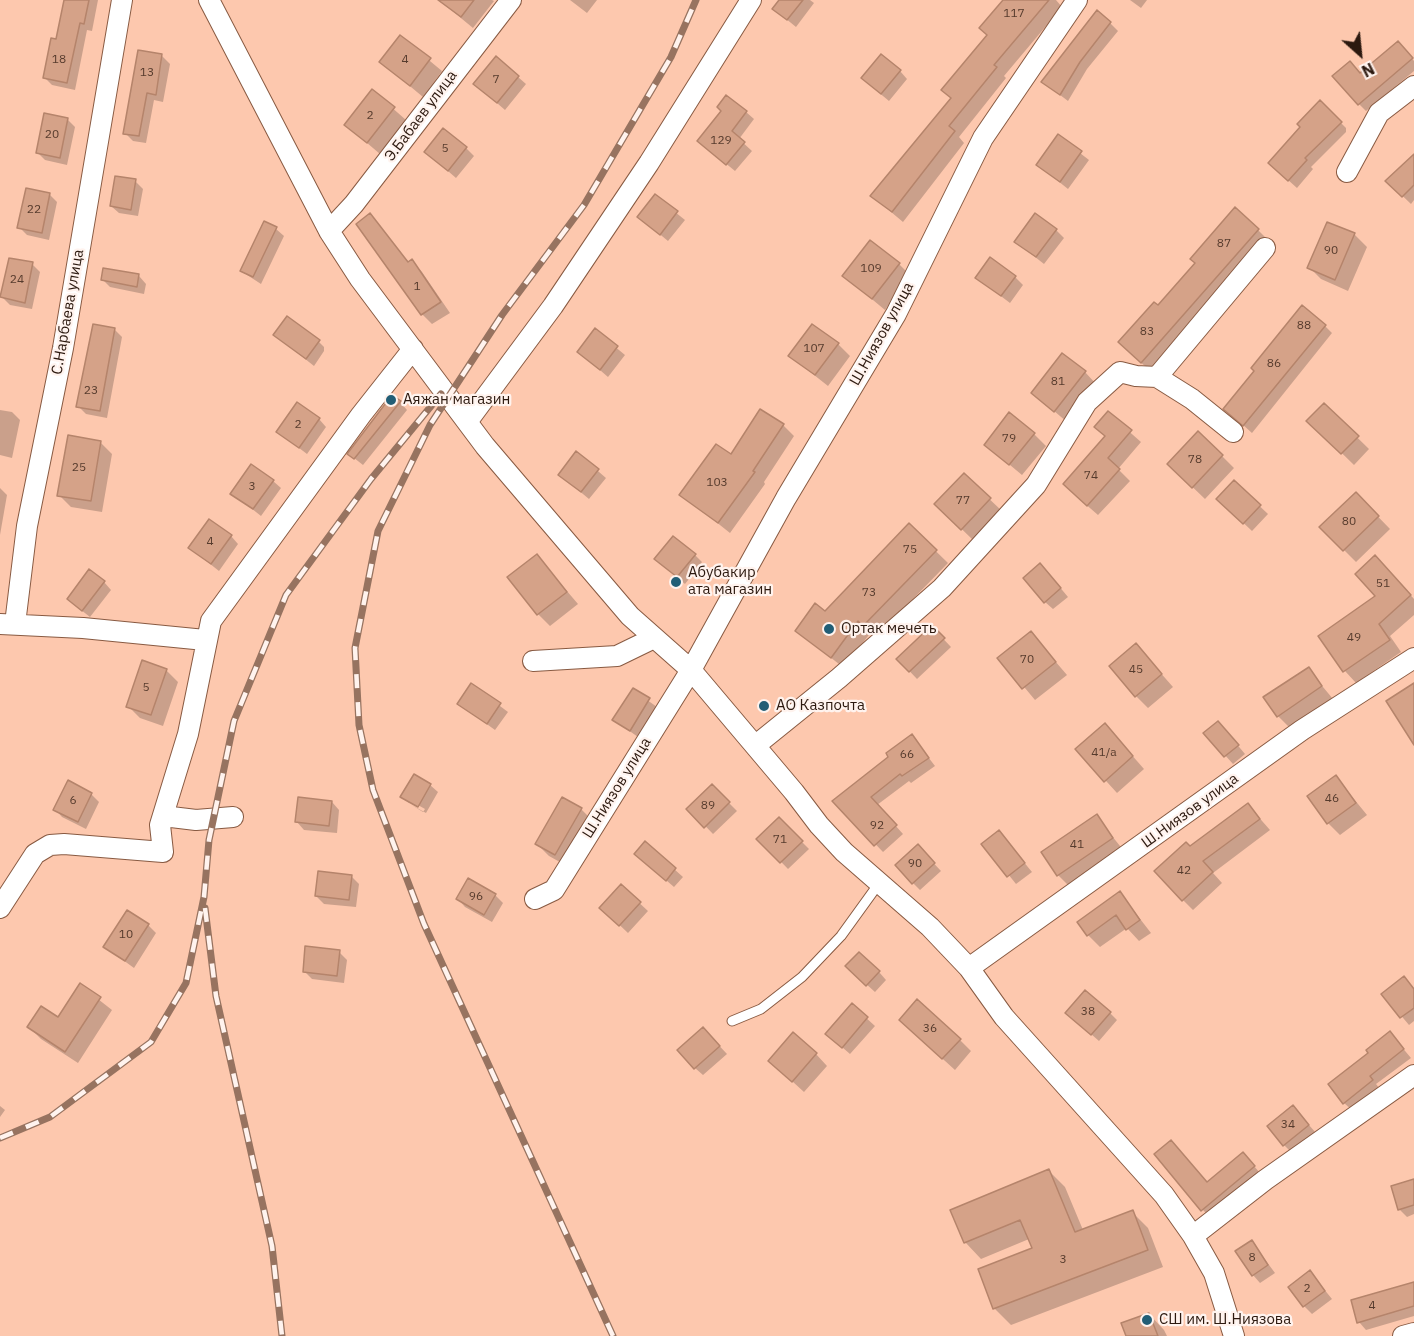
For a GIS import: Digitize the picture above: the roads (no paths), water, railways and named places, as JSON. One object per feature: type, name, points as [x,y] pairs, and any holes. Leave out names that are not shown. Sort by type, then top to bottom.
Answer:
[{"type":"street","name":"С.Нарбаева улица","points":[[122,0],[63,348],[7,624],[205,640]]},
{"type":"street","points":[[209,0],[329,231],[360,279],[485,446],[630,616],[692,670],[819,825],[844,852],[930,927],[969,968],[1004,1017],[1164,1195],[1193,1236],[1214,1273],[1234,1336]]},
{"type":"street","name":"Э.Бабаев улица","points":[[329,231],[354,204],[511,0]]},
{"type":"street","points":[[467,422],[553,306],[649,162],[751,0]]},
{"type":"street","name":"Ш.Ниязов улица","points":[[535,899],[554,890],[692,670],[786,498],[896,314],[983,138],[1077,0]]},
{"type":"street","points":[[1347,172],[1379,113],[1414,86]]},
{"type":"street","points":[[1157,377],[1265,248]]},
{"type":"street","points":[[0,909],[35,854],[50,845],[64,843],[163,852],[160,825],[188,734],[205,640],[211,621],[412,349]]},
{"type":"street","points":[[756,746],[942,588],[1036,485],[1088,402],[1120,372],[1136,376],[1157,377],[1192,399],[1233,432]]},
{"type":"street","points":[[533,661],[617,657],[654,638]]},
{"type":"street","name":"Ш.Ниязов улица","points":[[969,968],[1302,730],[1414,658]]},
{"type":"street","points":[[163,816],[196,820],[233,817]]},
{"type":"street","points":[[1193,1236],[1265,1180],[1414,1075]]},
{"type":"street","points":[[1403,1336],[1414,1333]]},
{"type":"lane","points":[[732,1021],[761,1009],[802,977],[841,936],[880,882]]},
{"type":"railway","points":[[613,1336],[424,924],[373,790],[359,725],[355,648],[378,531],[430,425],[502,315],[584,205],[671,57],[696,0]]},
{"type":"railway","points":[[0,1138],[50,1117],[151,1042],[186,983],[204,897],[209,840],[234,721],[286,595],[371,479],[441,394]]},
{"type":"railway","points":[[205,908],[216,996],[272,1246],[282,1336]]},
{"type":"place","name":"Аяжан магазин","points":[[391,400]]},
{"type":"place","name":"Абубакир ата магазин","points":[[676,582]]},
{"type":"place","name":"Ортак мечеть","points":[[829,629]]},
{"type":"place","name":"АО Казпочта","points":[[764,706]]},
{"type":"place","name":"СШ им. Ш.Ниязова","points":[[1147,1320]]}]
